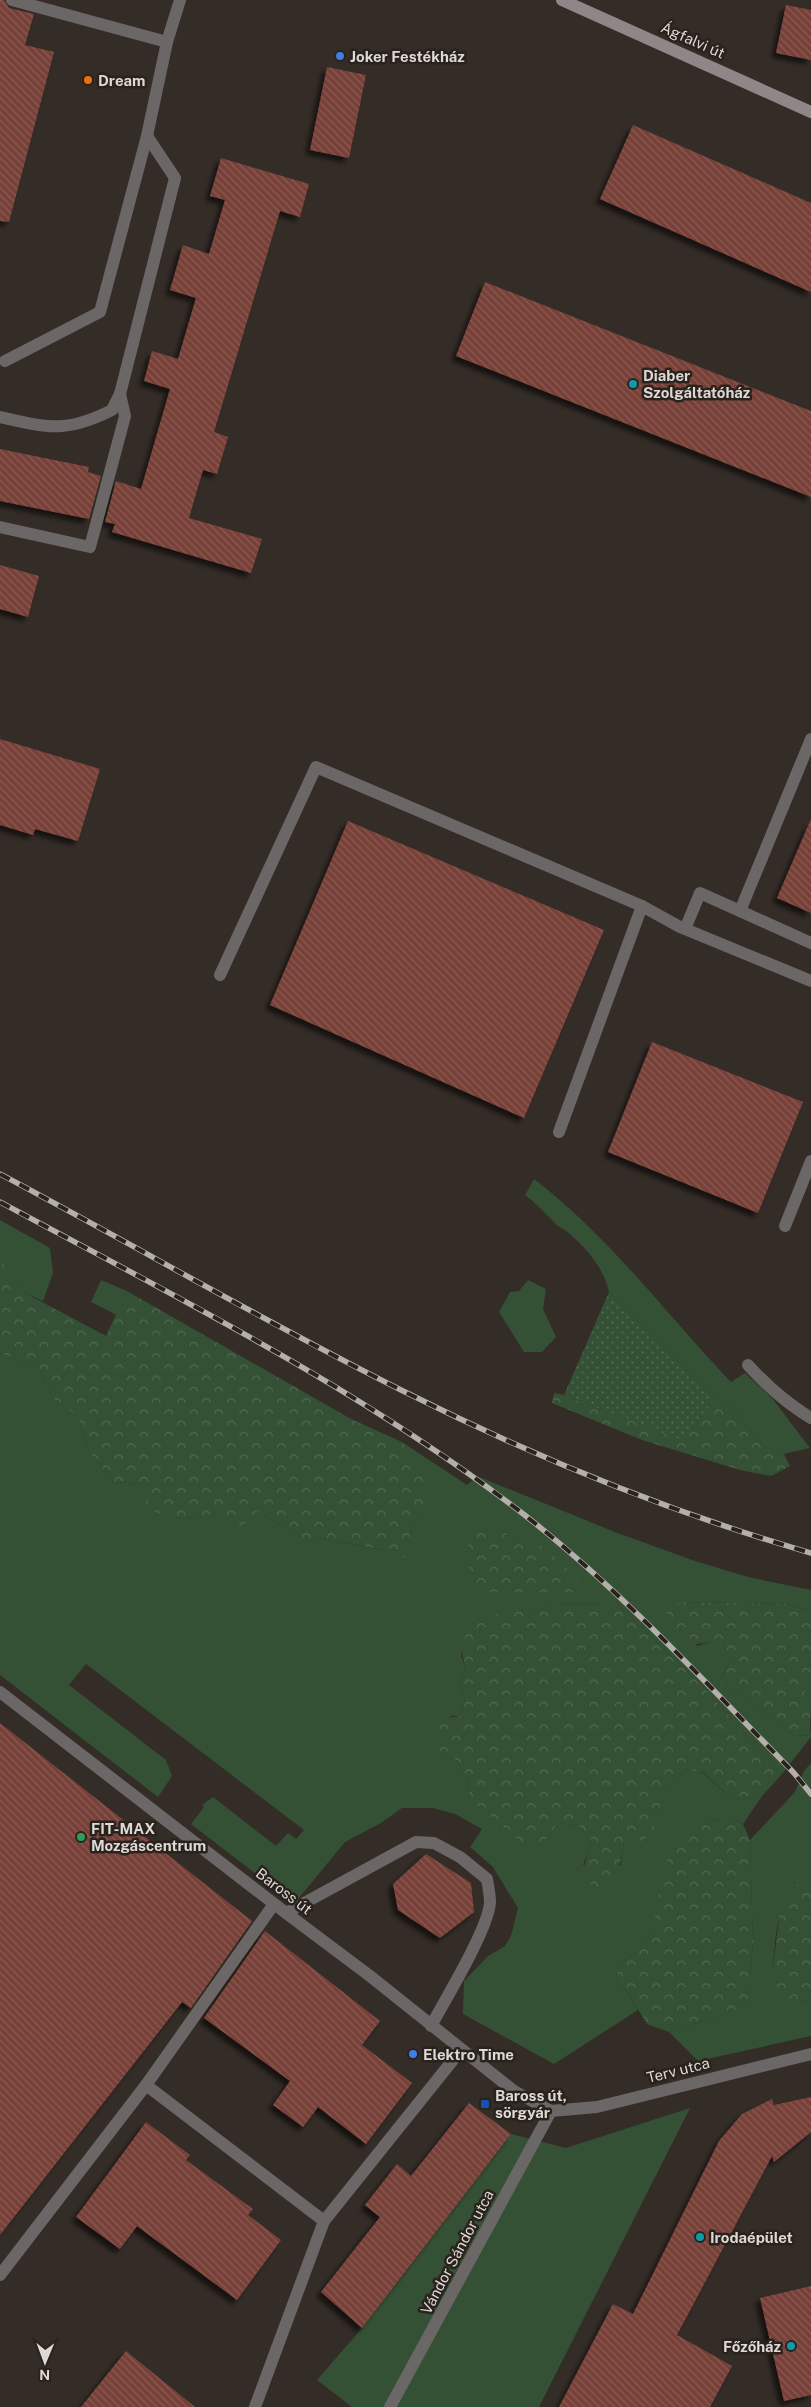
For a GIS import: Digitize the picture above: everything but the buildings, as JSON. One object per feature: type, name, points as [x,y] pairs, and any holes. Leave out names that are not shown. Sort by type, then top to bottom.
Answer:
[{"type":"main road","name":"Ágfalvi út","points":[[562,0],[811,112]]},
{"type":"street","points":[[12,0],[167,42]]},
{"type":"street","points":[[5,361],[100,312],[146,136],[167,42],[180,0]]},
{"type":"street","points":[[0,417],[45,428],[74,427],[112,410],[120,394],[174,178],[146,136]]},
{"type":"street","points":[[0,527],[90,547],[125,416],[120,394]]},
{"type":"street","points":[[740,911],[811,739]]},
{"type":"street","points":[[220,975],[316,767],[642,906],[682,928],[811,981]]},
{"type":"street","points":[[682,928],[700,893],[811,943]]},
{"type":"street","points":[[559,1132],[642,906]]},
{"type":"street","points":[[785,1226],[811,1161]]},
{"type":"street","points":[[748,1365],[767,1386],[792,1407],[811,1418]]},
{"type":"street","name":"Baross út","points":[[0,1692],[370,1976],[514,2091],[551,2112]]},
{"type":"street","points":[[286,1913],[416,1842],[434,1843],[460,1857],[487,1879],[490,1903],[485,1921],[472,1949],[431,2026]]},
{"type":"street","points":[[0,2276],[146,2085],[274,1904]]},
{"type":"street","points":[[255,2407],[324,2221],[461,2050]]},
{"type":"street","name":"Terv utca","points":[[551,2112],[596,2107],[811,2054]]},
{"type":"street","points":[[146,2085],[324,2221]]},
{"type":"street","name":"Vándor Sándor utca","points":[[390,2407],[551,2112]]},
{"type":"green space","points":[[534,1179],[562,1202],[613,1251],[731,1382],[745,1373],[772,1398],[810,1448],[784,1454],[761,1444],[733,1408],[715,1399],[609,1292],[603,1274],[593,1258],[580,1243],[557,1225],[525,1195]]},
{"type":"green space","points":[[0,1220],[50,1248],[53,1273],[43,1301],[27,1294],[5,1265],[0,1262]]},
{"type":"green space","points":[[0,1262],[5,1265],[27,1294],[106,1336],[127,1291],[351,1419],[402,1442],[425,1470],[425,1511],[413,1525],[405,1558],[389,1551],[317,1538],[302,1538],[257,1511],[236,1533],[216,1515],[174,1519],[148,1509],[141,1484],[114,1482],[90,1453],[78,1417],[53,1398],[39,1367],[0,1353]]},
{"type":"green space","points":[[101,1280],[127,1291],[117,1315],[91,1302]]},
{"type":"green space","points":[[528,1280],[546,1289],[543,1309],[556,1337],[542,1352],[524,1352],[499,1312],[510,1292],[519,1291]]},
{"type":"green space","points":[[609,1292],[715,1399],[683,1441],[564,1395]]},
{"type":"green space","points":[[0,1353],[39,1367],[53,1398],[78,1417],[90,1453],[114,1482],[141,1484],[174,1519],[257,1511],[302,1538],[316,1538],[389,1551],[405,1557],[413,1525],[425,1511],[425,1471],[402,1442],[467,1485],[477,1476],[615,1532],[692,1560],[748,1577],[811,1590],[811,1611],[785,1604],[680,1602],[697,1646],[723,1638],[729,1663],[721,1681],[795,1736],[810,1735],[811,1729],[811,1737],[782,1774],[701,1685],[618,1604],[550,1605],[534,1614],[520,1607],[492,1620],[471,1623],[461,1656],[466,1668],[459,1685],[465,1699],[460,1716],[451,1716],[440,1753],[456,1760],[467,1777],[470,1799],[542,1843],[558,1823],[579,1826],[592,1841],[583,1865],[621,1865],[624,1841],[642,1841],[650,1818],[660,1809],[660,1791],[674,1784],[685,1769],[703,1773],[732,1799],[762,1796],[743,1824],[728,1817],[706,1822],[658,1907],[653,1931],[641,1949],[623,1961],[615,1978],[626,1990],[638,2010],[554,2064],[463,2014],[464,1981],[488,1956],[505,1946],[511,1936],[518,1908],[493,1867],[470,1847],[482,1829],[455,1814],[433,1808],[402,1808],[381,1823],[345,1842],[298,1899],[290,1900],[191,1824],[204,1807],[202,1805],[213,1797],[276,1846],[288,1833],[296,1839],[304,1830],[86,1664],[69,1685],[166,1760],[172,1776],[158,1797],[0,1675]],"holes":[[[503,1531],[517,1542],[542,1546],[470,1535]]]},
{"type":"green space","points":[[554,1393],[564,1395],[683,1440],[715,1399],[733,1408],[761,1444],[784,1454],[790,1466],[771,1476],[740,1470],[642,1440],[552,1403]]},
{"type":"green space","points":[[486,1526],[503,1531],[517,1542],[542,1546],[565,1566],[578,1582],[573,1592],[472,1592],[467,1553],[470,1535]]},
{"type":"green space","points":[[680,1602],[785,1604],[811,1611],[811,1681],[807,1682],[805,1692],[811,1703],[810,1735],[795,1736],[721,1681],[729,1663],[723,1639],[697,1644],[691,1643],[680,1637],[666,1623],[667,1611]]},
{"type":"green space","points":[[618,1604],[701,1685],[782,1774],[762,1796],[732,1799],[704,1773],[685,1769],[674,1784],[660,1791],[660,1809],[650,1818],[655,1830],[642,1841],[624,1841],[622,1857],[615,1875],[598,1891],[588,1879],[585,1868],[585,1862],[592,1841],[579,1826],[558,1823],[542,1844],[524,1845],[470,1799],[467,1777],[456,1760],[440,1753],[436,1736],[442,1719],[460,1716],[465,1699],[459,1685],[466,1668],[462,1650],[471,1623],[492,1620],[503,1608],[520,1607],[534,1614],[550,1605]]},
{"type":"green space","points":[[807,1681],[811,1681],[811,1703],[805,1692]]},
{"type":"green space","points":[[811,1763],[811,1873],[790,1895],[780,1915],[777,1926],[773,1968],[797,2002],[811,2001],[811,2036],[698,2061],[669,2032],[734,2011],[748,2002],[753,1942],[750,1840],[795,1792],[804,1771]]},
{"type":"green space","points":[[728,1817],[743,1824],[750,1840],[753,1942],[748,2002],[734,2011],[669,2032],[647,2024],[626,1990],[615,1978],[623,1961],[641,1949],[653,1931],[662,1872],[676,1838],[706,1822]]},
{"type":"green space","points":[[811,1873],[811,2001],[797,2002],[784,2000],[774,1985],[773,1968],[780,1909],[795,1887]]},
{"type":"green space","points":[[690,2108],[539,2407],[352,2407],[317,2380],[362,2328],[511,2134],[566,2148]]},
{"type":"railway","points":[[0,1174],[300,1338],[500,1438],[653,1501],[705,1520],[811,1553]]},
{"type":"railway","points":[[0,1202],[201,1310],[333,1385],[461,1468],[522,1513],[594,1573],[695,1671],[794,1773],[811,1794]]},
{"type":"place","name":"Joker Festékház","points":[[340,56]]},
{"type":"place","name":"Dream","points":[[88,80]]},
{"type":"place","name":"Diaber Szolgáltatóház","points":[[633,384]]},
{"type":"place","name":"FIT-MAX Mozgáscentrum","points":[[81,1837]]},
{"type":"place","name":"Elektro Time","points":[[413,2054]]},
{"type":"place","name":"Baross út, sörgyár","points":[[485,2104]]},
{"type":"place","name":"Irodaépület","points":[[700,2237]]},
{"type":"place","name":"Főzőház","points":[[791,2346]]}]
